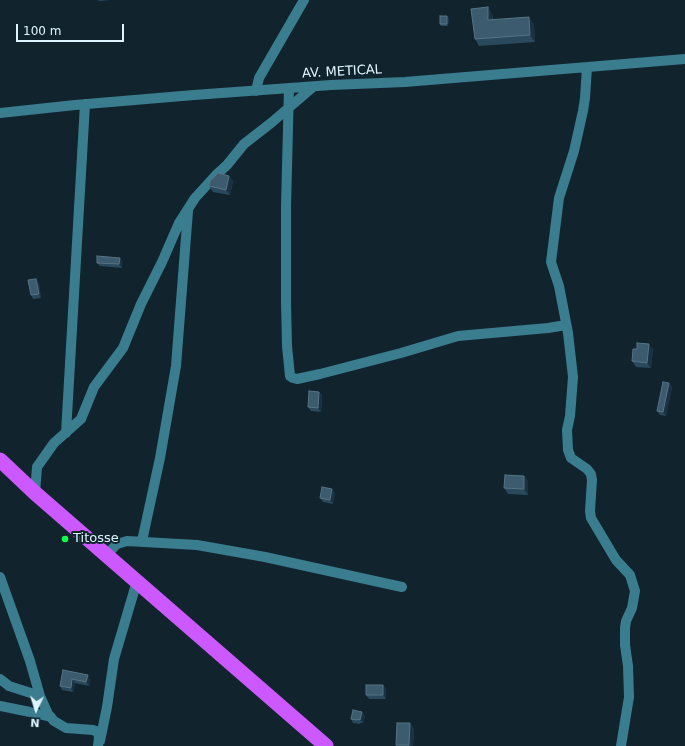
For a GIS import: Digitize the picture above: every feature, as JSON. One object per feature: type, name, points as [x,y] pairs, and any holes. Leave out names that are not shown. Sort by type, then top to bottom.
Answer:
[{"type":"highway","points":[[0,460],[35,493],[326,746]]},
{"type":"street","points":[[256,91],[259,78],[304,0]]},
{"type":"street","name":"AV. METICAL","points":[[0,113],[85,104],[289,88],[405,82],[685,59]]},
{"type":"street","points":[[587,67],[584,104],[574,151],[559,198],[551,262],[559,286],[566,324],[573,383],[570,416],[567,430],[568,450],[571,458],[587,469],[591,474],[590,511],[592,518],[616,560],[630,575],[635,591],[632,608],[626,621],[625,628],[629,697],[621,746]]},
{"type":"street","points":[[35,493],[37,467],[54,444],[81,419],[94,387],[123,348],[141,304],[179,223],[201,190],[227,165],[244,144],[313,87]]},
{"type":"street","points":[[289,88],[286,207],[286,302],[287,346],[290,376],[297,379],[320,374],[401,353],[458,336],[548,328],[566,324]]},
{"type":"street","points":[[66,433],[85,104]]},
{"type":"street","points":[[142,541],[160,458],[176,366],[188,209]]},
{"type":"street","points":[[106,555],[117,544],[122,542],[142,541],[197,545],[265,557],[402,587]]},
{"type":"street","points":[[0,578],[30,661],[40,696],[51,717],[66,728],[93,730],[98,732],[99,744]]},
{"type":"street","points":[[99,744],[107,707],[114,659],[137,581]]},
{"type":"street","points":[[0,679],[12,688],[28,691],[40,696]]},
{"type":"street","points":[[0,706],[51,717]]},
{"type":"building","points":[[488,7],[488,20],[529,17],[530,35],[475,39],[471,9]]},
{"type":"building","points":[[440,16],[447,16],[447,24],[440,24]]},
{"type":"building","points":[[218,173],[229,176],[226,190],[209,186],[210,181]]},
{"type":"building","points":[[97,256],[120,258],[119,264],[97,263]]},
{"type":"building","points":[[36,279],[39,294],[31,295],[28,280]]},
{"type":"building","points":[[637,343],[649,344],[647,363],[632,361],[633,349],[637,349]]},
{"type":"building","points":[[663,382],[669,383],[663,412],[657,411]]},
{"type":"building","points":[[309,391],[319,392],[318,408],[308,407]]},
{"type":"building","points":[[505,475],[524,476],[524,489],[504,488]]},
{"type":"building","points":[[322,487],[332,489],[330,500],[320,498]]},
{"type":"building","points":[[63,670],[88,675],[86,682],[72,679],[71,688],[60,686]]},
{"type":"building","points":[[366,685],[383,685],[383,695],[366,695]]},
{"type":"building","points":[[353,710],[362,712],[360,720],[351,719]]},
{"type":"building","points":[[397,723],[410,723],[409,745],[396,745]]},
{"type":"place","name":"Titosse","points":[[65,539]]}]
